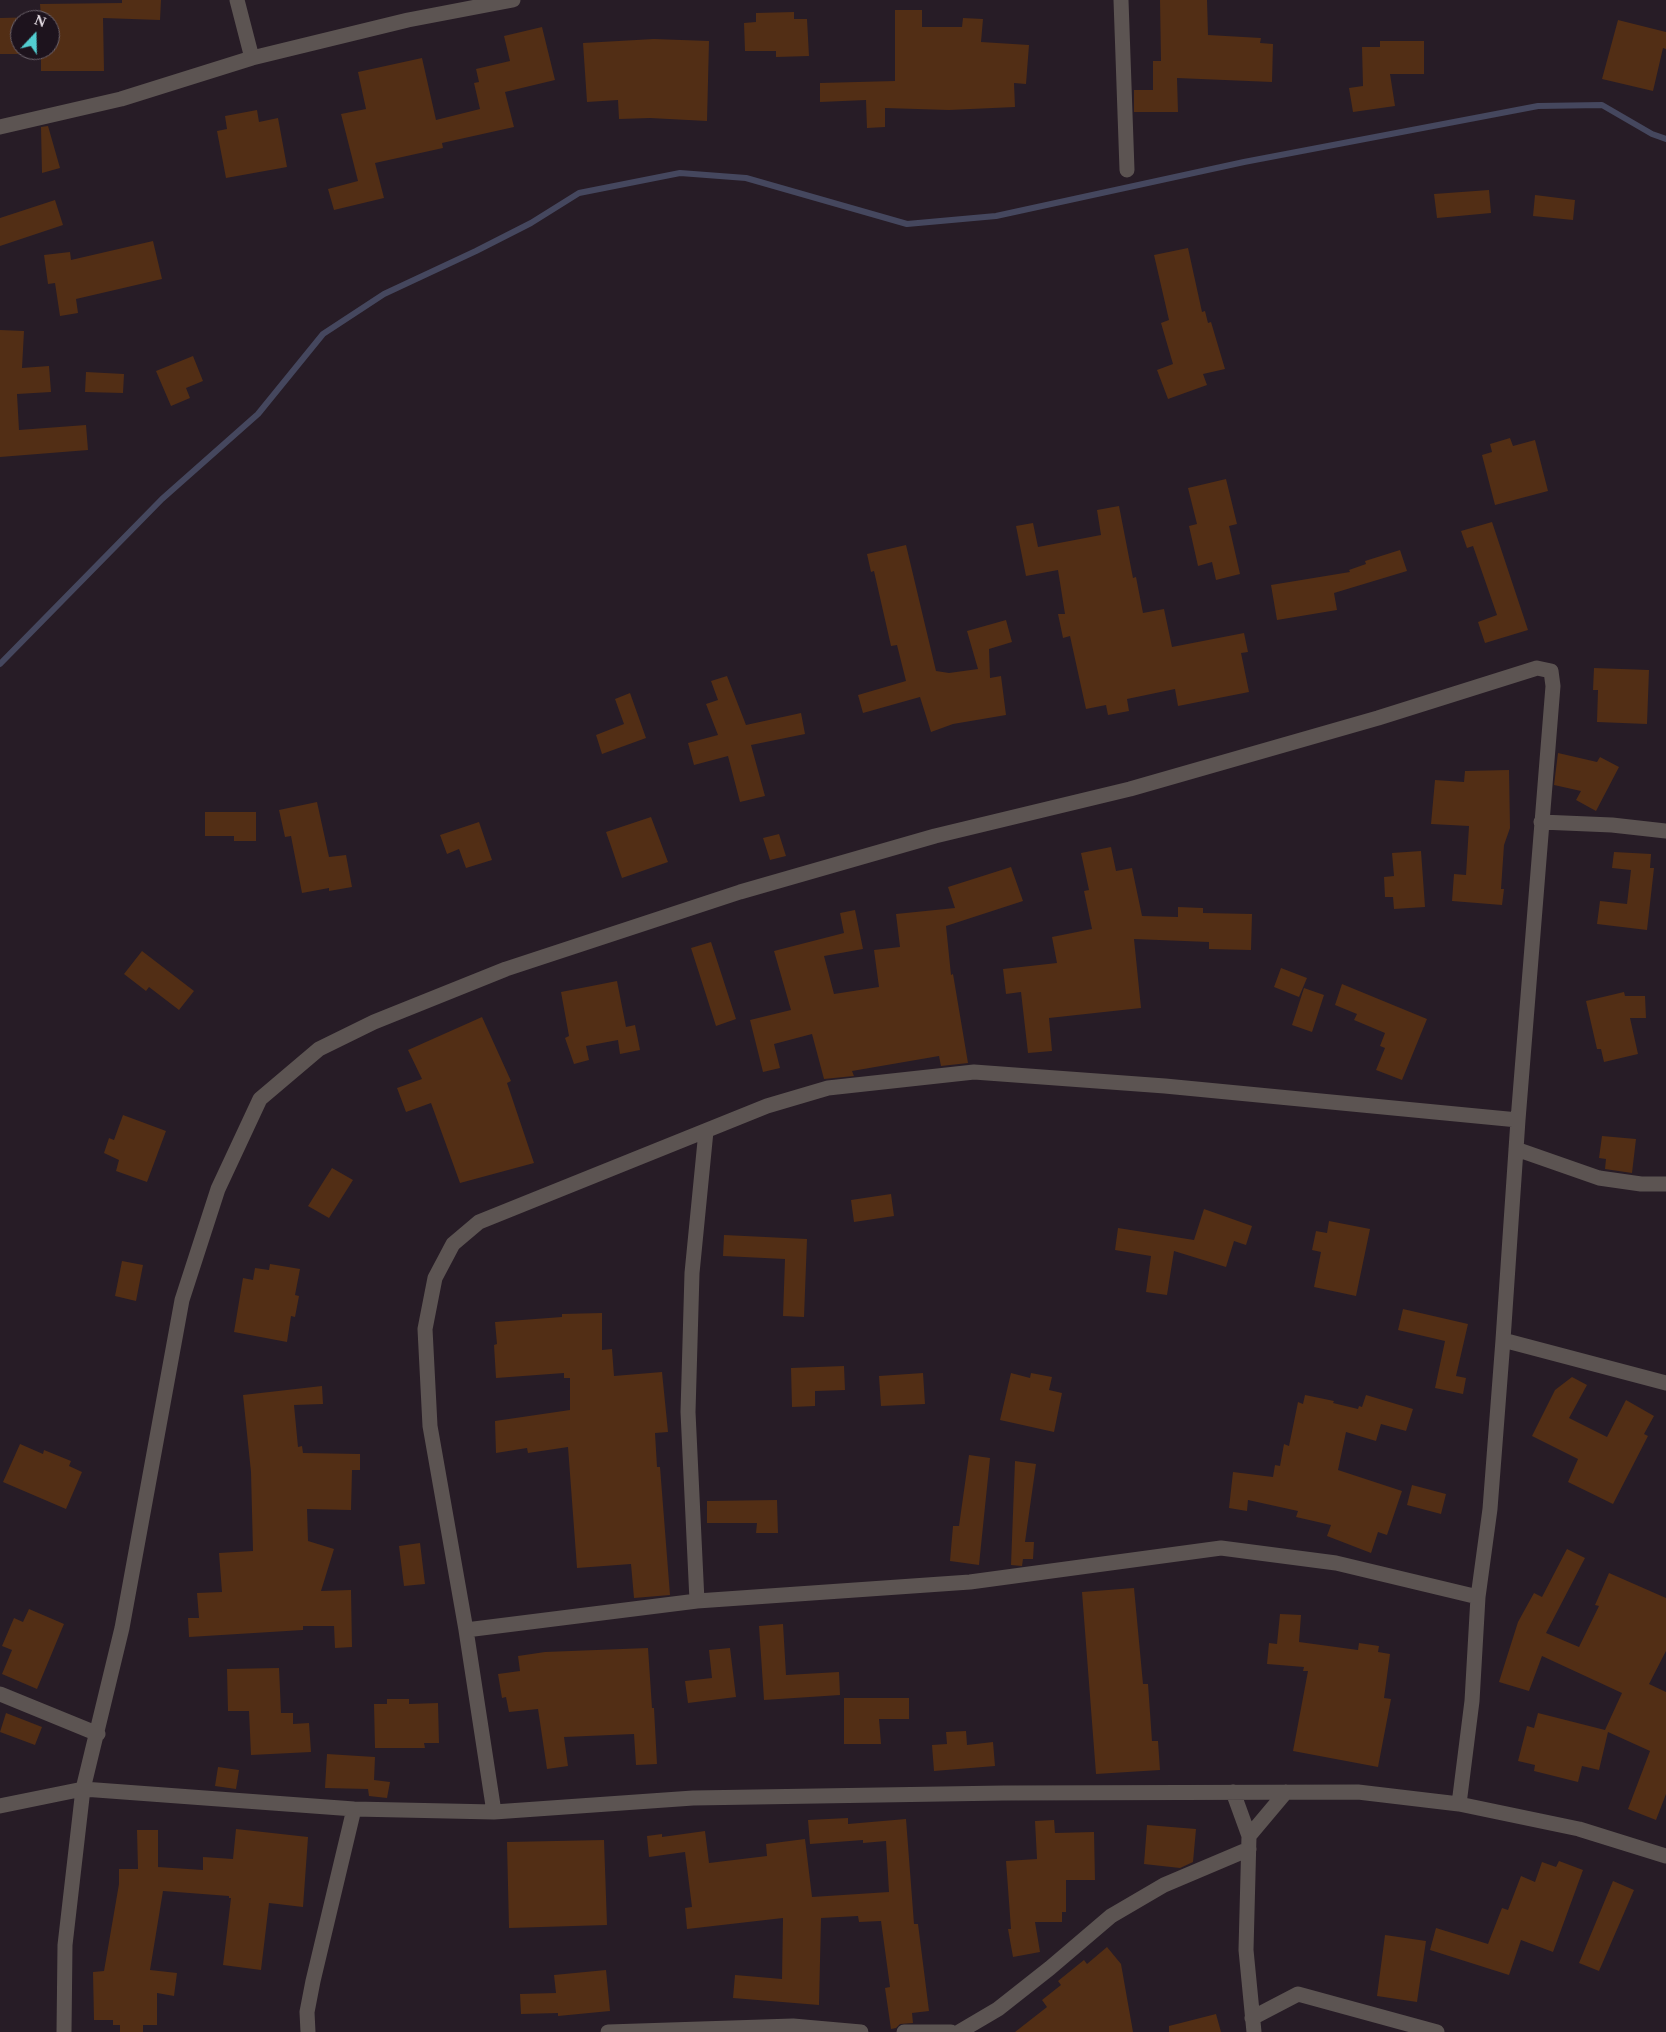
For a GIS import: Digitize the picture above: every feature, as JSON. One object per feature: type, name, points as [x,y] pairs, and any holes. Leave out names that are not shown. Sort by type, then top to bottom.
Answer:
[{"type":"street","points":[[237,0],[252,58]]},
{"type":"street","points":[[0,128],[121,99],[252,58],[408,20],[513,0]]},
{"type":"street","points":[[1121,0],[1127,170]]},
{"type":"street","points":[[64,2032],[65,1945],[83,1789],[98,1734],[122,1628],[182,1300],[218,1189],[260,1099],[319,1049],[374,1022],[506,969],[740,892],[935,836],[1130,789],[1378,718],[1537,668],[1551,671],[1553,686],[1518,1120],[1490,1509],[1478,1597],[1472,1701],[1459,1804]]},
{"type":"street","points":[[1541,822],[1612,825],[1666,831]]},
{"type":"street","points":[[494,1812],[466,1630],[430,1426],[425,1329],[435,1278],[453,1244],[479,1222],[767,1106],[828,1088],[974,1072],[1165,1086],[1518,1120]]},
{"type":"street","points":[[696,1601],[688,1412],[692,1273],[706,1131]]},
{"type":"street","points":[[1516,1149],[1599,1178],[1641,1184],[1666,1184]]},
{"type":"street","points":[[1503,1340],[1666,1383]]},
{"type":"street","points":[[466,1630],[696,1601],[970,1582],[1221,1548],[1336,1564],[1478,1597]]},
{"type":"street","points":[[0,1694],[98,1734]]},
{"type":"street","points":[[0,1806],[83,1789],[354,1809],[494,1812],[693,1798],[1004,1793],[1358,1792],[1459,1804],[1579,1829],[1666,1856]]},
{"type":"street","points":[[1233,1792],[1249,1842],[1246,1950],[1253,2025],[1298,1994],[1437,2032]]},
{"type":"street","points":[[959,2032],[998,2009],[1111,1916],[1164,1885],[1249,1842],[1286,1792]]},
{"type":"street","points":[[308,2032],[307,2012],[313,1981],[354,1809]]},
{"type":"street","points":[[608,2032],[793,2026],[861,2032]]},
{"type":"street","points":[[904,2032],[951,2032]]},
{"type":"building","points":[[122,0],[161,0],[160,20],[103,18],[104,71],[41,71],[41,60],[60,60],[60,10],[40,10],[40,4],[122,3]]},
{"type":"building","points":[[1160,0],[1207,0],[1208,35],[1261,38],[1260,43],[1273,44],[1272,82],[1177,78],[1178,112],[1134,112],[1134,90],[1153,90],[1153,61],[1161,61]]},
{"type":"building","points":[[895,10],[922,10],[922,27],[962,27],[963,18],[983,19],[981,42],[1029,45],[1026,84],[1014,83],[1015,107],[949,110],[885,108],[885,127],[867,128],[866,100],[820,102],[820,83],[895,81]]},
{"type":"building","points":[[794,12],[794,19],[807,19],[809,56],[776,57],[776,51],[745,51],[744,23],[756,22],[756,13]]},
{"type":"building","points":[[0,18],[10,18],[10,54],[0,54]]},
{"type":"building","points":[[1618,20],[1666,32],[1666,49],[1663,48],[1653,91],[1602,79]]},
{"type":"building","points":[[542,27],[555,80],[505,92],[514,127],[442,143],[443,148],[375,163],[384,198],[334,210],[328,189],[358,181],[341,114],[366,109],[358,72],[422,58],[436,120],[480,109],[474,83],[479,82],[476,69],[510,61],[504,36]]},
{"type":"building","points":[[654,39],[709,41],[707,121],[650,118],[619,119],[618,100],[587,102],[583,43]]},
{"type":"building","points":[[1380,41],[1424,41],[1424,74],[1390,74],[1395,106],[1353,112],[1349,88],[1363,86],[1362,47],[1380,47]]},
{"type":"building","points":[[257,110],[259,122],[278,118],[287,167],[226,178],[217,131],[227,129],[225,116]]},
{"type":"building","points":[[48,126],[60,168],[42,173],[41,127]]},
{"type":"building","points":[[1489,190],[1491,213],[1437,218],[1434,194]]},
{"type":"building","points":[[1535,195],[1575,200],[1573,220],[1533,216]]},
{"type":"building","points":[[55,200],[63,225],[0,246],[0,218]]},
{"type":"building","points":[[153,241],[162,279],[76,299],[78,313],[60,316],[55,283],[48,284],[44,255],[70,252],[71,260]]},
{"type":"building","points":[[1188,248],[1202,312],[1205,311],[1208,323],[1211,322],[1225,369],[1203,374],[1207,385],[1168,399],[1157,370],[1173,364],[1161,323],[1169,320],[1154,255]]},
{"type":"building","points":[[0,330],[24,331],[22,368],[49,366],[51,392],[17,394],[19,430],[86,425],[88,450],[0,457]]},
{"type":"building","points":[[193,356],[203,381],[186,388],[190,398],[171,406],[156,371]]},
{"type":"building","points":[[86,372],[124,374],[123,393],[85,392]]},
{"type":"building","points":[[1510,438],[1513,446],[1535,440],[1548,491],[1495,505],[1482,455],[1492,452],[1490,444]]},
{"type":"building","points":[[1226,479],[1237,524],[1229,526],[1240,574],[1216,580],[1212,562],[1198,566],[1189,526],[1197,524],[1188,488]]},
{"type":"building","points":[[1119,506],[1133,578],[1136,577],[1143,613],[1164,609],[1172,647],[1244,633],[1248,652],[1241,653],[1249,692],[1178,706],[1175,689],[1127,699],[1129,711],[1108,715],[1106,705],[1086,709],[1070,636],[1063,638],[1058,614],[1065,614],[1058,570],[1026,576],[1016,526],[1033,523],[1038,547],[1101,535],[1097,510]]},
{"type":"building","points":[[1492,522],[1528,630],[1485,643],[1478,622],[1497,615],[1473,546],[1467,548],[1461,531]]},
{"type":"building","points":[[906,545],[936,671],[949,673],[978,669],[967,631],[1006,620],[1012,642],[989,649],[990,678],[1001,676],[1006,715],[953,724],[931,732],[920,697],[863,713],[858,695],[906,681],[897,645],[891,646],[874,571],[871,572],[867,554]]},
{"type":"building","points":[[1400,550],[1407,571],[1334,593],[1337,610],[1277,620],[1271,585],[1350,572],[1349,570],[1366,564],[1365,561]]},
{"type":"building","points":[[1594,668],[1649,670],[1647,724],[1597,722],[1598,690],[1593,690]]},
{"type":"building","points":[[727,676],[746,725],[801,713],[805,734],[751,745],[765,796],[740,802],[728,756],[694,765],[688,743],[718,735],[706,704],[718,700],[711,681]]},
{"type":"building","points":[[630,693],[646,738],[602,754],[596,735],[624,724],[615,699]]},
{"type":"building","points":[[1558,753],[1597,762],[1600,757],[1619,767],[1596,811],[1576,800],[1581,791],[1554,785]]},
{"type":"building","points":[[1509,770],[1510,828],[1504,845],[1501,889],[1504,889],[1502,905],[1452,901],[1454,874],[1466,875],[1469,826],[1431,824],[1435,780],[1464,782],[1465,771]]},
{"type":"building","points":[[317,802],[329,857],[346,855],[352,887],[329,891],[329,888],[302,893],[291,836],[285,837],[279,810]]},
{"type":"building","points":[[205,812],[256,812],[256,841],[234,841],[234,836],[205,836]]},
{"type":"building","points":[[651,817],[668,862],[622,878],[606,832]]},
{"type":"building","points":[[479,822],[492,860],[466,868],[459,849],[447,854],[440,835]]},
{"type":"building","points":[[779,834],[786,856],[770,860],[763,838]]},
{"type":"building","points":[[1111,847],[1116,871],[1132,868],[1142,916],[1178,917],[1178,907],[1203,908],[1203,913],[1252,914],[1251,950],[1209,949],[1209,942],[1134,939],[1141,1008],[1049,1018],[1052,1051],[1028,1053],[1021,992],[1006,994],[1003,969],[1057,963],[1052,937],[1092,929],[1084,891],[1089,890],[1081,853]]},
{"type":"building","points":[[1421,851],[1425,907],[1394,909],[1393,897],[1385,897],[1384,877],[1394,876],[1392,853]]},
{"type":"building","points":[[1614,852],[1651,854],[1650,868],[1654,868],[1647,930],[1597,924],[1600,901],[1627,904],[1631,870],[1612,868]]},
{"type":"building","points":[[1011,867],[1023,901],[946,926],[951,975],[953,974],[968,1063],[941,1066],[939,1056],[852,1071],[854,1076],[824,1079],[812,1034],[774,1044],[780,1068],[763,1072],[750,1020],[791,1010],[774,951],[844,933],[840,913],[855,910],[863,949],[824,956],[834,994],[879,987],[874,950],[900,947],[896,914],[955,908],[948,887]]},
{"type":"building","points":[[711,942],[736,1019],[716,1026],[691,948]]},
{"type":"building","points":[[142,951],[194,991],[179,1010],[149,987],[146,991],[124,974]]},
{"type":"building","points":[[1281,968],[1307,978],[1299,997],[1274,987]]},
{"type":"building","points":[[617,981],[626,1027],[635,1025],[640,1050],[620,1054],[618,1040],[586,1046],[589,1060],[574,1064],[565,1038],[569,1036],[561,992]]},
{"type":"building","points":[[1342,984],[1427,1019],[1402,1080],[1376,1070],[1385,1048],[1380,1046],[1385,1033],[1354,1020],[1357,1014],[1335,1005]]},
{"type":"building","points":[[1304,988],[1324,995],[1312,1032],[1292,1025]]},
{"type":"building","points":[[1624,992],[1625,996],[1645,996],[1646,1018],[1630,1018],[1638,1054],[1604,1062],[1601,1049],[1597,1049],[1586,1001]]},
{"type":"building","points":[[482,1017],[511,1081],[507,1083],[534,1163],[460,1183],[431,1103],[406,1112],[397,1088],[422,1079],[408,1050]]},
{"type":"building","points":[[123,1115],[166,1131],[147,1182],[116,1171],[119,1160],[104,1153],[109,1138],[114,1140]]},
{"type":"building","points":[[1602,1136],[1636,1139],[1632,1173],[1605,1169],[1606,1159],[1599,1158]]},
{"type":"building","points":[[332,1168],[353,1180],[329,1218],[308,1206]]},
{"type":"building","points":[[891,1194],[894,1216],[854,1222],[851,1200]]},
{"type":"building","points":[[1204,1209],[1252,1226],[1246,1245],[1234,1241],[1226,1267],[1174,1251],[1167,1295],[1146,1292],[1151,1256],[1115,1250],[1118,1228],[1194,1240]]},
{"type":"building","points":[[1329,1221],[1370,1229],[1356,1296],[1314,1287],[1321,1252],[1312,1250],[1316,1231],[1327,1233]]},
{"type":"building","points":[[724,1235],[807,1239],[804,1317],[783,1316],[785,1259],[723,1256]]},
{"type":"building","points":[[122,1261],[143,1265],[136,1301],[115,1296]]},
{"type":"building","points":[[270,1264],[300,1269],[295,1295],[299,1296],[295,1317],[291,1316],[287,1342],[234,1332],[243,1278],[253,1280],[255,1268],[269,1270]]},
{"type":"building","points":[[1403,1309],[1468,1324],[1456,1376],[1466,1378],[1463,1394],[1435,1388],[1445,1341],[1398,1330]]},
{"type":"building","points":[[602,1313],[602,1350],[612,1349],[614,1376],[662,1372],[668,1432],[655,1433],[657,1467],[660,1467],[670,1595],[634,1598],[631,1564],[577,1568],[568,1447],[528,1453],[527,1448],[496,1453],[495,1421],[570,1410],[570,1378],[564,1378],[564,1373],[496,1378],[494,1345],[497,1344],[495,1322],[562,1317],[562,1314]]},
{"type":"building","points":[[844,1366],[845,1390],[815,1391],[815,1406],[792,1407],[791,1368]]},
{"type":"building","points":[[923,1373],[925,1404],[881,1406],[879,1376]]},
{"type":"building","points":[[1011,1373],[1030,1378],[1031,1373],[1052,1377],[1049,1390],[1062,1393],[1054,1432],[1000,1420]]},
{"type":"building","points":[[1572,1377],[1587,1385],[1569,1418],[1607,1437],[1626,1400],[1654,1416],[1644,1434],[1648,1436],[1613,1504],[1568,1482],[1578,1459],[1532,1436],[1555,1390]]},
{"type":"building","points":[[322,1386],[323,1404],[294,1405],[298,1447],[302,1446],[303,1453],[360,1454],[360,1470],[352,1470],[351,1510],[307,1509],[308,1541],[334,1549],[321,1591],[351,1590],[352,1647],[335,1648],[334,1626],[303,1626],[303,1630],[189,1637],[188,1618],[199,1618],[197,1593],[222,1592],[219,1553],[253,1551],[251,1472],[243,1395]]},
{"type":"building","points":[[1305,1395],[1334,1401],[1333,1403],[1358,1409],[1359,1406],[1362,1407],[1366,1395],[1413,1409],[1406,1431],[1381,1424],[1376,1441],[1346,1432],[1338,1470],[1402,1491],[1387,1535],[1378,1532],[1371,1553],[1327,1536],[1331,1525],[1296,1517],[1298,1511],[1248,1500],[1247,1511],[1229,1508],[1233,1472],[1273,1477],[1275,1465],[1280,1466],[1284,1444],[1289,1446],[1298,1402],[1303,1404]]},
{"type":"building","points":[[20,1444],[43,1454],[44,1450],[71,1461],[69,1466],[82,1472],[66,1509],[3,1482]]},
{"type":"building","points":[[969,1455],[990,1458],[979,1565],[950,1561],[953,1526],[959,1526]]},
{"type":"building","points":[[1015,1461],[1036,1464],[1025,1542],[1034,1542],[1033,1559],[1023,1559],[1022,1566],[1011,1565]]},
{"type":"building","points":[[1412,1485],[1446,1494],[1441,1514],[1407,1505]]},
{"type":"building","points":[[777,1500],[778,1533],[756,1533],[757,1523],[707,1523],[707,1501]]},
{"type":"building","points":[[420,1543],[425,1584],[404,1586],[399,1546]]},
{"type":"building","points":[[1567,1549],[1585,1558],[1546,1633],[1579,1647],[1599,1606],[1595,1605],[1609,1573],[1666,1598],[1666,1651],[1649,1684],[1666,1692],[1666,1794],[1656,1820],[1628,1809],[1650,1751],[1608,1732],[1599,1770],[1582,1766],[1578,1782],[1534,1771],[1535,1765],[1518,1761],[1527,1726],[1534,1728],[1538,1713],[1605,1730],[1622,1693],[1542,1656],[1529,1691],[1499,1682],[1518,1622],[1534,1593],[1542,1597]]},
{"type":"building","points":[[1134,1588],[1143,1684],[1148,1684],[1152,1741],[1158,1741],[1160,1770],[1096,1774],[1082,1592]]},
{"type":"building","points":[[29,1609],[64,1624],[37,1689],[2,1674],[12,1650],[2,1646],[14,1618],[23,1622]]},
{"type":"building","points":[[1280,1614],[1301,1615],[1299,1642],[1358,1650],[1359,1643],[1379,1646],[1378,1652],[1390,1654],[1384,1698],[1391,1699],[1378,1767],[1293,1751],[1308,1671],[1303,1671],[1304,1667],[1267,1664],[1269,1643],[1277,1644]]},
{"type":"building","points":[[783,1624],[786,1675],[839,1672],[840,1695],[764,1700],[759,1626]]},
{"type":"building","points":[[648,1648],[657,1764],[636,1765],[634,1734],[564,1737],[568,1766],[547,1769],[538,1709],[509,1712],[506,1697],[502,1698],[498,1674],[520,1671],[518,1656],[545,1652]]},
{"type":"building","points":[[730,1648],[736,1697],[688,1703],[685,1681],[712,1678],[709,1650]]},
{"type":"building","points":[[279,1668],[281,1713],[293,1713],[293,1724],[309,1723],[311,1752],[251,1755],[249,1711],[228,1711],[227,1669]]},
{"type":"building","points":[[844,1698],[909,1698],[909,1719],[879,1719],[881,1744],[844,1744]]},
{"type":"building","points":[[387,1699],[409,1699],[409,1704],[438,1703],[439,1743],[424,1743],[425,1748],[375,1748],[374,1704],[387,1704]]},
{"type":"building","points":[[6,1713],[42,1727],[35,1745],[0,1732]]},
{"type":"building","points":[[966,1731],[967,1745],[993,1742],[995,1766],[934,1771],[932,1745],[947,1744],[946,1732]]},
{"type":"building","points":[[327,1754],[375,1757],[374,1780],[390,1782],[387,1798],[369,1796],[368,1789],[325,1788]]},
{"type":"building","points":[[218,1767],[239,1770],[236,1789],[215,1786]]},
{"type":"building","points":[[848,1818],[848,1824],[906,1819],[914,1924],[918,1924],[929,2011],[912,2013],[913,2023],[900,2024],[896,2028],[891,2029],[885,1988],[890,1987],[881,1921],[859,1922],[858,1916],[821,1918],[819,2005],[733,1998],[735,1975],[782,1979],[783,1918],[687,1929],[685,1908],[692,1907],[685,1852],[649,1857],[647,1836],[662,1834],[662,1837],[705,1831],[709,1863],[767,1856],[766,1844],[805,1839],[812,1897],[889,1892],[886,1841],[863,1843],[863,1840],[810,1844],[808,1820]]},
{"type":"building","points":[[1054,1820],[1055,1833],[1094,1832],[1095,1880],[1066,1880],[1066,1912],[1062,1912],[1062,1922],[1035,1922],[1040,1952],[1013,1957],[1008,1929],[1011,1929],[1006,1861],[1037,1859],[1035,1821]]},
{"type":"building","points":[[1147,1825],[1196,1829],[1193,1862],[1180,1868],[1144,1864]]},
{"type":"building","points":[[236,1829],[308,1837],[303,1907],[269,1903],[261,1970],[223,1965],[231,1898],[229,1896],[163,1891],[150,1970],[177,1973],[174,1996],[157,1993],[157,2025],[143,2025],[143,2032],[120,2032],[120,2025],[113,2025],[113,2020],[94,2020],[93,1972],[104,1971],[119,1884],[119,1869],[138,1869],[137,1830],[158,1830],[158,1867],[203,1870],[203,1857],[233,1859]]},
{"type":"building","points":[[604,1840],[607,1925],[509,1928],[507,1842]]},
{"type":"building","points":[[1559,1861],[1583,1870],[1553,1952],[1521,1940],[1509,1975],[1430,1950],[1436,1928],[1488,1944],[1502,1908],[1508,1910],[1521,1876],[1535,1882],[1542,1862],[1556,1867]]},
{"type":"building","points":[[1613,1881],[1634,1890],[1599,1971],[1579,1963]]},
{"type":"building","points":[[1385,1935],[1426,1941],[1417,2002],[1377,1996]]},
{"type":"building","points":[[1107,1947],[1121,1964],[1133,2032],[1015,2032],[1047,2007],[1042,2000],[1061,1985],[1058,1981],[1084,1960],[1087,1964]]},
{"type":"building","points":[[606,1970],[610,2011],[558,2016],[558,2013],[521,2014],[520,1994],[556,1993],[554,1975]]},
{"type":"building","points":[[1216,2014],[1221,2032],[1169,2032],[1169,2026]]},
{"type":"waterway","points":[[0,664],[162,499],[258,414],[323,334],[384,294],[531,223],[579,193],[680,173],[746,178],[907,224],[996,216],[1244,162],[1538,106],[1602,105],[1652,134],[1666,139]]}]
